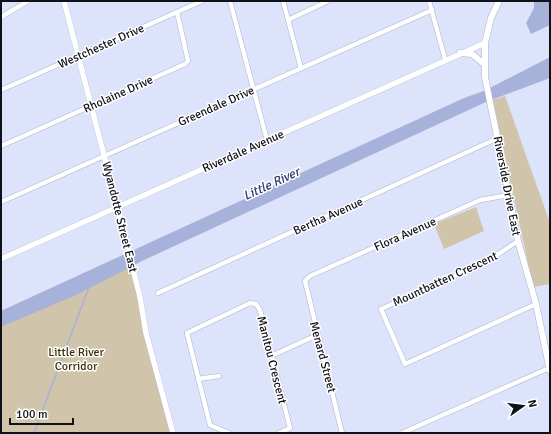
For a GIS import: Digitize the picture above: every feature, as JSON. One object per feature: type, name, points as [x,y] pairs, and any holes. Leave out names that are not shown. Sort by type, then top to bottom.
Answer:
[{"type":"main road","name":"Riverside Drive East","points":[[499,1],[491,18],[485,43],[485,77],[518,241],[536,304],[550,369]]},
{"type":"main road","points":[[460,53],[472,54],[484,64]]},
{"type":"street","points":[[1,17],[28,1]]},
{"type":"street","name":"Wyandotte Street East","points":[[64,1],[118,207],[134,271],[146,333],[173,433]]},
{"type":"street","name":"Westchester Drive","points":[[1,90],[202,1]]},
{"type":"street","points":[[230,1],[267,140]]},
{"type":"street","points":[[283,1],[301,68]]},
{"type":"street","points":[[288,20],[328,1]]},
{"type":"street","points":[[429,1],[445,59]]},
{"type":"street","name":"Greendale Drive","points":[[1,202],[105,157],[432,10]]},
{"type":"street","name":"Rholaine Drive","points":[[1,146],[185,64],[188,61],[177,12]]},
{"type":"street","name":"Riverdale Avenue","points":[[1,259],[445,59],[485,43]]},
{"type":"street","name":"Bertha Avenue","points":[[158,293],[498,138]]},
{"type":"street","name":"Flora Avenue","points":[[305,281],[310,276],[480,200],[509,195]]},
{"type":"street","name":"Mountbatten Crescent","points":[[518,241],[488,260],[381,309],[406,364],[536,304]]},
{"type":"street","name":"Menard Street","points":[[305,281],[342,433]]},
{"type":"street","name":"Manitou Crescent","points":[[229,433],[210,425],[186,333],[250,303],[256,304],[260,310],[290,428],[279,433]]},
{"type":"street","points":[[271,356],[317,335]]},
{"type":"street","points":[[402,433],[550,369]]},
{"type":"street","points":[[198,379],[219,376]]},
{"type":"green space","points":[[505,96],[550,223],[550,284],[533,287],[493,100]]},
{"type":"green space","points":[[476,207],[484,231],[444,249],[434,224]]},
{"type":"green space","name":"Little River Corridor","points":[[129,253],[173,433],[1,433],[1,311]]},
{"type":"water","points":[[534,1],[550,1],[550,25],[531,34],[526,23],[534,8]]},
{"type":"water","points":[[550,57],[550,78],[486,102],[142,261],[76,295],[1,327],[1,311],[464,98],[484,91]]},
{"type":"waterway","points":[[34,433],[89,287]]},
{"type":"water label","name":"Little River","points":[[271,183]]}]
